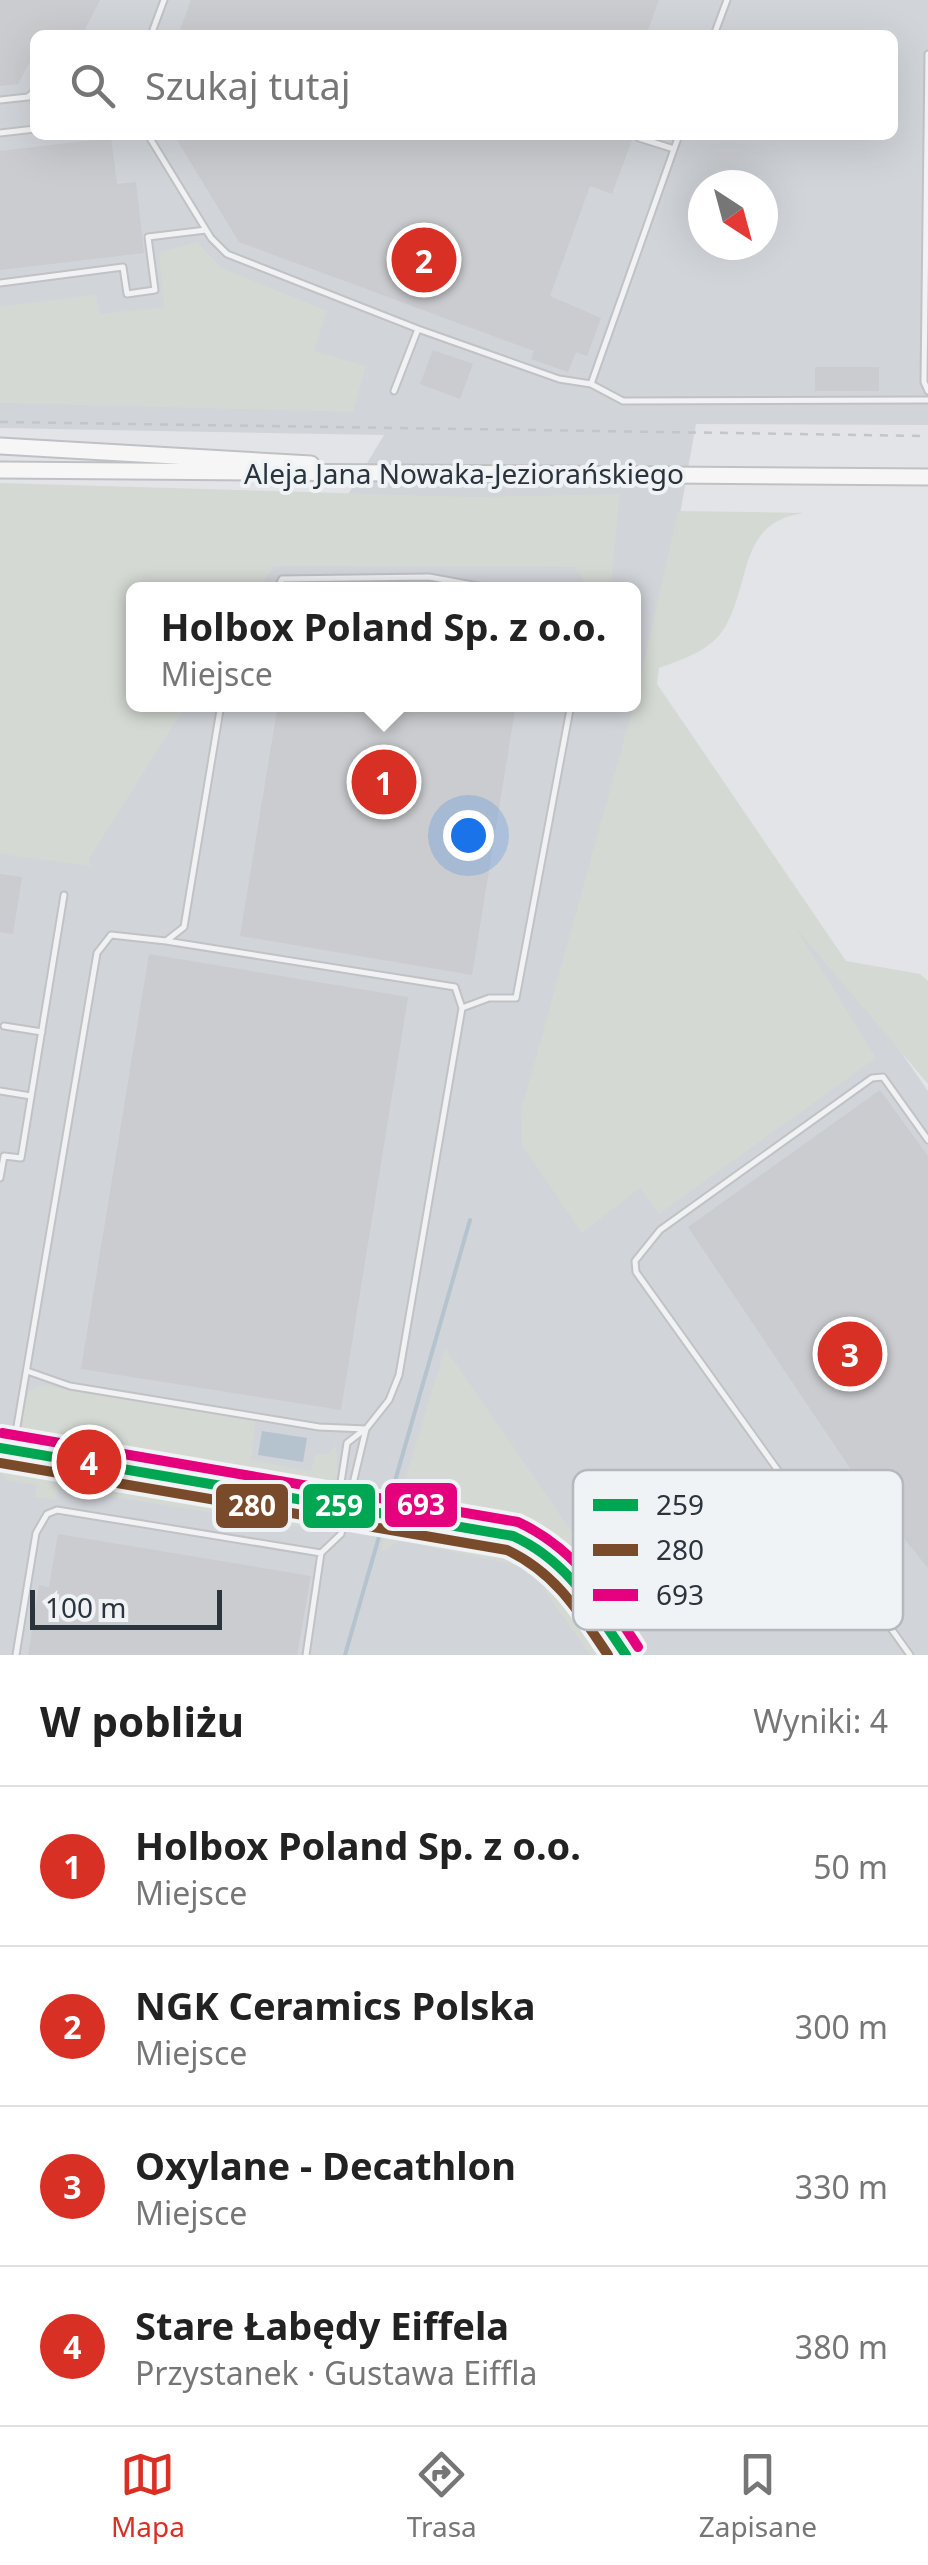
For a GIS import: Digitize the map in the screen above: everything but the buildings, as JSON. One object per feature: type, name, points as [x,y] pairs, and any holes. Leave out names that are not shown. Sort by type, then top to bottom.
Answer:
[{"type":"main road","points":[[0,446],[270,459],[384,472]]},
{"type":"main road","name":"Aleja Jana Nowaka-Jeziorańskiego","points":[[0,470],[928,478]]},
{"type":"street","points":[[0,1448],[508,1533],[540,1546],[558,1560],[573,1581]]},
{"type":"street","points":[[608,1630],[626,1655]]},
{"type":"lane","points":[[153,30],[164,0]]},
{"type":"lane","points":[[716,30],[727,0]]},
{"type":"lane","points":[[928,54],[928,391]]},
{"type":"lane","points":[[0,100],[30,95]]},
{"type":"lane","points":[[0,133],[30,130]]},
{"type":"lane","points":[[151,140],[206,230],[226,254],[418,329],[574,384],[591,384],[623,401],[928,400]]},
{"type":"lane","points":[[645,140],[674,149]]},
{"type":"lane","points":[[591,384],[677,140]]},
{"type":"lane","points":[[0,284],[124,266],[127,294],[155,290],[148,237],[206,230]]},
{"type":"lane","points":[[394,391],[418,329]]},
{"type":"lane","points":[[280,582],[429,577],[456,582]]},
{"type":"lane","points":[[166,940],[184,928],[220,712]]},
{"type":"lane","points":[[462,1008],[489,998],[516,998],[570,712]]},
{"type":"lane","points":[[0,1178],[4,1156],[21,1158],[64,896]]},
{"type":"lane","points":[[13,1450],[97,953],[111,935],[166,940],[454,987],[462,1008],[400,1375],[388,1400],[366,1429],[347,1444],[339,1495],[346,1505]]},
{"type":"lane","points":[[4,1026],[42,1032]]},
{"type":"lane","points":[[778,1470],[636,1272],[635,1262],[660,1230],[872,1078],[884,1078],[928,1140]]},
{"type":"lane","points":[[0,1091],[31,1096]]},
{"type":"lane","points":[[26,1371],[70,1386],[319,1426],[366,1429]]},
{"type":"lane","points":[[306,1655],[321,1554],[341,1534],[366,1429]]},
{"type":"lane","points":[[16,1655],[36,1533],[46,1514],[57,1510],[321,1554]]},
{"type":"lane","points":[[892,1630],[910,1655]]},
{"type":"path","points":[[0,422],[928,436]]},
{"type":"shaded area","points":[[0,0],[928,0],[928,425],[696,424],[649,689],[928,1091],[928,1655],[0,1655],[0,846],[176,712],[641,712],[641,582],[263,582],[273,566],[349,493],[384,435],[0,428]]},
{"type":"shaded area","points":[[197,242],[220,267],[327,311],[314,351],[366,366],[353,412],[0,403],[0,307],[96,294],[100,314],[164,307],[159,252]]},
{"type":"shaded area","points":[[0,483],[471,497],[620,494],[612,582],[585,582],[575,567],[273,566],[263,582],[126,582],[126,712],[182,712],[89,859],[91,866],[0,854]]},
{"type":"shaded area","points":[[678,511],[804,513],[768,528],[750,556],[725,627],[696,653],[659,668],[657,684],[846,961],[920,974],[928,981],[928,1084],[796,928],[876,1058],[659,1214],[640,1188],[582,1233],[522,1145],[521,1111],[632,712],[641,712],[641,673]]},
{"type":"shaded area","points":[[445,1348],[573,1534],[573,1559],[555,1543],[515,1522],[469,1510],[399,1500]]},
{"type":"shaded area","points":[[42,1385],[256,1419],[251,1460],[311,1471],[316,1454],[329,1454],[336,1445],[338,1476],[322,1490],[30,1442],[24,1430],[24,1411],[29,1391]]},
{"type":"shaded area","points":[[262,1431],[307,1438],[303,1462],[258,1455]]},
{"type":"shaded area","points":[[0,1459],[319,1511],[332,1526],[329,1532],[59,1488],[56,1500],[35,1497],[37,1485],[7,1480],[0,1472]]},
{"type":"shaded area","points":[[358,1520],[508,1546],[525,1554],[554,1578],[573,1602],[573,1630],[593,1630],[610,1655],[590,1655],[529,1568],[401,1541],[380,1552],[387,1528],[376,1525],[373,1534],[353,1532]]},
{"type":"waterway","points":[[345,1655],[470,1220]]},
{"type":"transit line","name":"693","points":[[2,1433],[518,1522],[573,1561]]},
{"type":"transit line","name":"259","points":[[0,1448],[513,1536],[549,1558],[573,1583]]},
{"type":"transit line","name":"280","points":[[0,1463],[507,1550],[539,1570],[573,1605]]},
{"type":"transit line","name":"280","points":[[591,1630],[608,1655]]},
{"type":"transit line","name":"259","points":[[609,1630],[626,1655]]},
{"type":"transit line","name":"693","points":[[626,1630],[638,1647]]},
{"type":"place","name":"NGK Ceramics Polska","points":[[424,260]]},
{"type":"place","name":"Holbox Poland Sp. z o.o.","points":[[384,782]]},
{"type":"place","name":"Oxylane - Decathlon","points":[[850,1354]]},
{"type":"place","name":"Stare Łabędy Eiffela","points":[[89,1462]]}]
